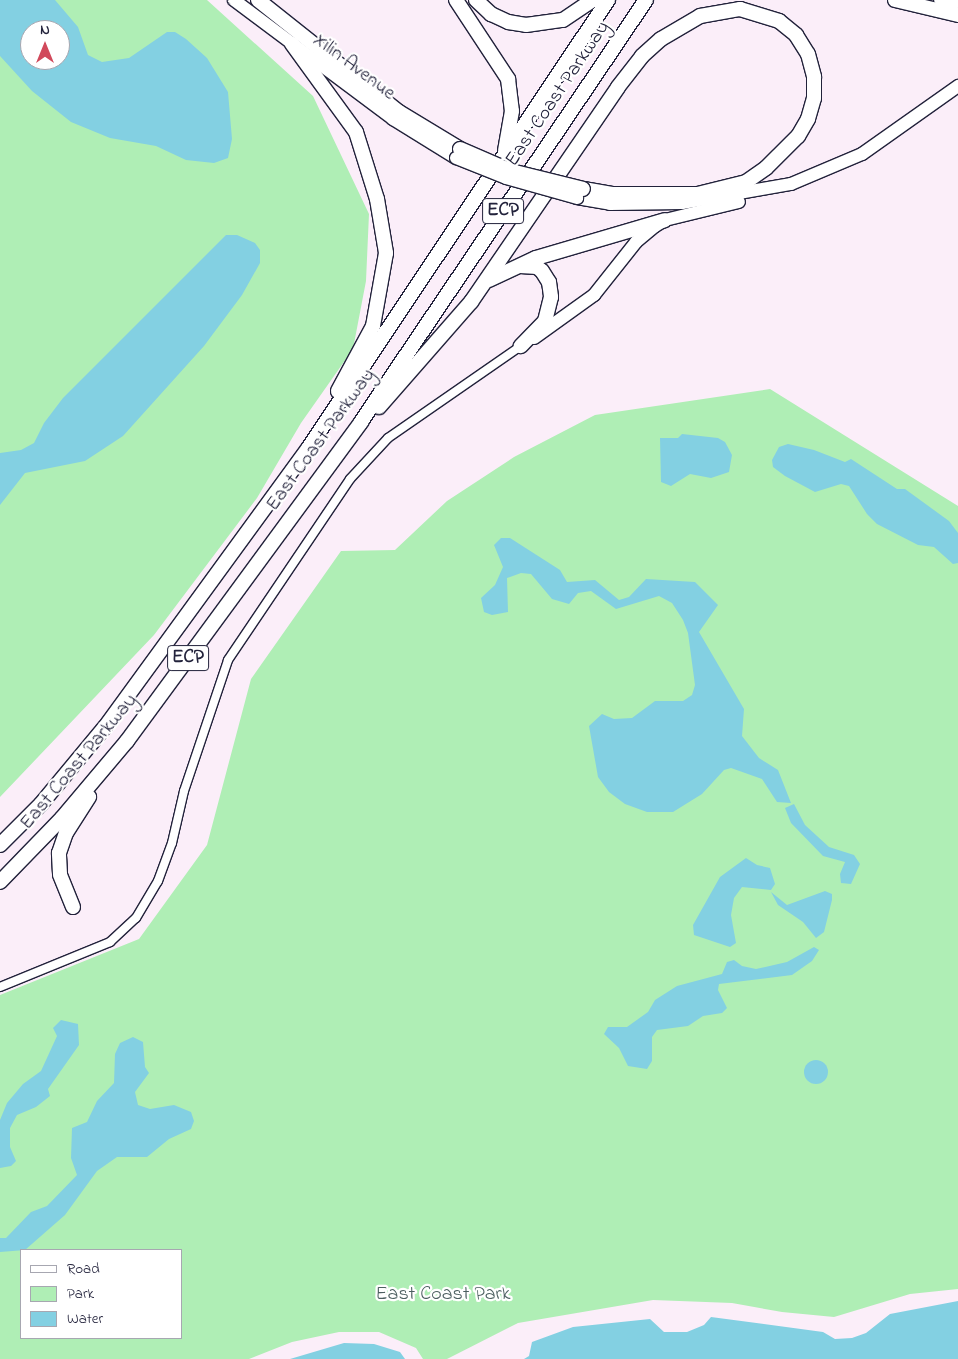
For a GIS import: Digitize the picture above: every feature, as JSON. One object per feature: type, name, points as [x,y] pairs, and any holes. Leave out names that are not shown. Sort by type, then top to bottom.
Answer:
[{"type":"highway","points":[[258,0],[399,112],[458,153],[511,171],[580,193],[698,194],[746,182],[766,168],[798,136],[808,119],[814,98],[814,77],[808,54],[796,35],[779,21],[740,10],[700,16],[661,40],[618,87],[485,282],[440,340],[383,403],[361,422]]},
{"type":"highway","points":[[456,0],[508,79],[512,120],[502,160]]},
{"type":"highway","points":[[476,0],[491,14],[508,22],[526,25],[563,20],[593,0]]},
{"type":"highway","name":"East Coast Parkway","points":[[0,845],[41,804],[105,727],[328,420],[608,0]]},
{"type":"highway","name":"East Coast Parkway","points":[[0,882],[62,818],[127,741],[361,422],[646,0]]},
{"type":"highway","points":[[895,0],[958,15]]},
{"type":"highway","points":[[292,44],[356,132],[377,199],[386,253],[372,326],[338,391],[328,420]]},
{"type":"highway","points":[[485,282],[513,267],[665,220]]},
{"type":"highway","points":[[513,267],[536,267],[546,276],[551,290],[551,306],[545,320],[521,346]]},
{"type":"highway","points":[[73,907],[58,865],[62,842],[127,741]]},
{"type":"main road","name":"Xilin Avenue","points":[[234,0],[393,120],[458,153]]},
{"type":"main road","points":[[940,0],[958,3]]},
{"type":"main road","points":[[521,346],[594,295],[645,233],[665,220],[739,202],[791,184],[862,154],[958,86]]},
{"type":"main road","points":[[580,193],[610,204],[682,203],[791,184]]},
{"type":"street","points":[[0,987],[110,942],[136,918],[158,881],[172,843],[184,791],[228,660],[350,479],[388,438],[521,346]]},
{"type":"green space","points":[[0,0],[207,0],[313,96],[369,214],[366,281],[353,349],[301,423],[257,498],[154,635],[0,797]]},
{"type":"green space","name":"East Coast Park","points":[[770,389],[958,506],[958,1289],[910,1294],[834,1317],[782,1312],[732,1303],[653,1300],[518,1323],[447,1359],[423,1359],[416,1348],[379,1332],[339,1332],[292,1342],[249,1359],[0,1359],[0,995],[139,939],[207,845],[251,679],[341,551],[395,550],[447,501],[514,457],[595,415]]},
{"type":"water","points":[[0,0],[55,0],[78,27],[88,55],[102,62],[129,58],[167,32],[175,32],[186,39],[207,58],[228,92],[232,139],[228,158],[214,163],[186,160],[156,146],[110,138],[71,122],[32,91],[0,56]]},
{"type":"water","points":[[226,235],[237,235],[255,243],[260,250],[260,263],[242,295],[204,346],[123,436],[85,461],[25,473],[0,505],[0,453],[21,450],[34,443],[44,423],[63,398]]},
{"type":"water","points":[[682,434],[718,438],[725,442],[732,455],[729,472],[711,478],[690,474],[671,486],[661,482],[660,438],[678,438]]},
{"type":"water","points":[[788,444],[814,450],[845,462],[851,459],[897,489],[905,489],[949,521],[958,533],[958,563],[953,564],[934,547],[918,545],[877,524],[867,514],[849,486],[841,484],[815,492],[785,476],[773,467],[772,460],[779,447]]},
{"type":"water","points":[[501,538],[510,538],[560,570],[567,582],[595,580],[619,600],[629,597],[646,579],[695,582],[718,605],[699,632],[744,709],[742,736],[759,758],[778,770],[791,803],[777,802],[762,779],[731,768],[724,770],[702,794],[673,812],[647,812],[625,804],[609,792],[598,777],[589,726],[602,714],[614,719],[632,718],[655,701],[683,701],[692,695],[695,685],[688,633],[683,620],[672,603],[659,596],[616,609],[591,591],[578,593],[569,604],[552,599],[531,574],[521,573],[507,578],[508,612],[492,615],[484,612],[481,598],[495,585],[503,567],[494,545]]},
{"type":"water","points":[[794,804],[805,825],[829,847],[854,855],[860,864],[851,884],[841,883],[840,874],[845,862],[823,856],[791,823],[785,808]]},
{"type":"water","points":[[746,858],[757,865],[770,868],[775,884],[771,890],[742,887],[734,898],[731,915],[736,943],[730,947],[694,935],[693,925],[720,877]]},
{"type":"water","points":[[825,891],[832,894],[832,900],[824,932],[816,938],[803,922],[778,905],[771,892],[787,905]]},
{"type":"water","points":[[814,947],[819,950],[812,961],[792,975],[719,984],[718,990],[727,1008],[722,1013],[703,1016],[688,1026],[657,1030],[652,1037],[652,1061],[647,1069],[628,1066],[619,1048],[604,1034],[608,1027],[627,1027],[648,1012],[655,1000],[677,986],[722,974],[727,962],[734,960],[742,966],[756,969],[787,962]]},
{"type":"water","points":[[61,1020],[78,1024],[79,1045],[48,1089],[50,1096],[36,1107],[17,1115],[10,1128],[10,1147],[16,1161],[11,1166],[0,1168],[0,1120],[7,1103],[23,1084],[41,1071],[57,1036],[53,1028]]},
{"type":"water","points":[[133,1037],[143,1042],[145,1067],[149,1073],[135,1092],[138,1105],[150,1109],[174,1105],[191,1112],[194,1121],[191,1129],[169,1139],[147,1157],[117,1157],[97,1171],[65,1215],[26,1249],[0,1252],[0,1238],[6,1238],[31,1212],[47,1206],[77,1175],[71,1158],[72,1128],[87,1122],[97,1101],[114,1083],[115,1054],[120,1043]]},
{"type":"water","points":[[816,1060],[825,1063],[828,1072],[825,1081],[816,1084],[807,1081],[804,1072],[807,1063]]},
{"type":"water","points":[[958,1301],[958,1359],[524,1359],[529,1356],[532,1342],[573,1327],[650,1319],[664,1332],[687,1332],[704,1325],[711,1317],[823,1332],[835,1339],[852,1338],[866,1333],[890,1314]]},
{"type":"water","points":[[344,1343],[374,1344],[400,1352],[405,1359],[290,1359]]}]
